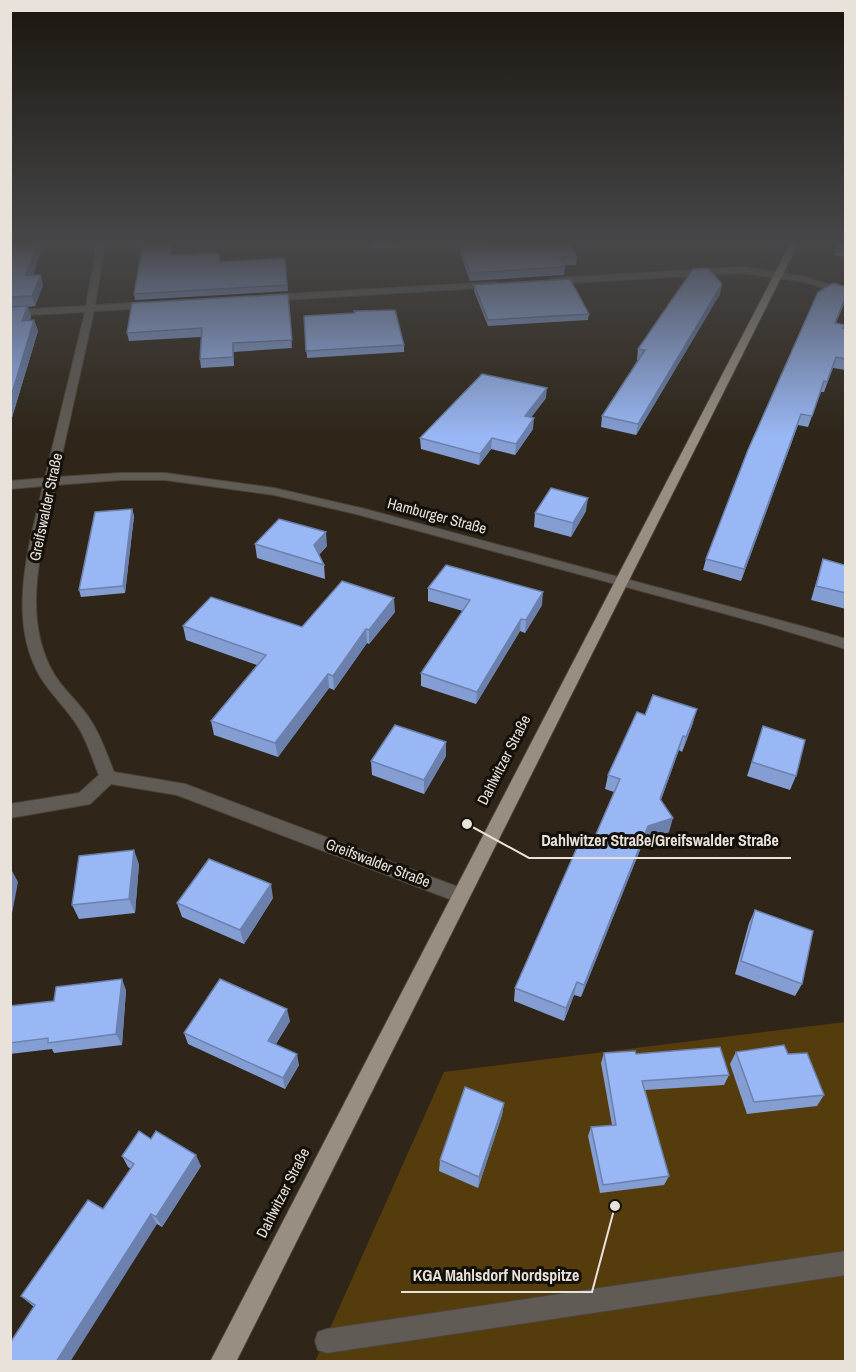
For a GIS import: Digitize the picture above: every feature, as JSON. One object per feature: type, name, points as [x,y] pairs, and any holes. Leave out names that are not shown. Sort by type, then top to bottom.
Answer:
[{"type":"main road","name":"Dahlwitzer Straße","points":[[222,1362],[760,308]]},
{"type":"street","points":[[10,313],[104,308]]},
{"type":"street","name":"Greifswalder Straße","points":[[91,309],[35,548],[29,608],[34,640],[47,675],[85,724],[108,777],[179,789],[460,895]]},
{"type":"street","name":"Hamburger Straße","points":[[10,485],[144,476],[186,477],[263,490],[353,511],[799,629],[846,644]]},
{"type":"street","points":[[10,812],[84,798],[108,777]]},
{"type":"street","points":[[327,1341],[846,1263]]},
{"type":"shaded area","points":[[845,1022],[845,1361],[315,1362],[444,1072]]},
{"type":"building","points":[[10,308],[27,308],[22,321],[34,320],[10,400]]},
{"type":"building","points":[[131,308],[289,308],[292,340],[233,343],[233,357],[200,359],[202,328],[127,333]]},
{"type":"building","points":[[483,308],[586,308],[589,314],[488,320]]},
{"type":"building","points":[[666,308],[708,308],[638,424],[602,416],[645,350],[638,349]]},
{"type":"building","points":[[811,308],[841,308],[835,323],[845,325],[843,328],[846,329],[846,359],[836,357],[827,382],[824,381],[812,416],[801,414],[744,569],[706,559],[748,450]]},
{"type":"building","points":[[395,310],[404,345],[306,351],[304,316]]},
{"type":"building","points":[[482,374],[547,388],[525,416],[534,418],[516,444],[492,438],[480,454],[420,438]]},
{"type":"building","points":[[551,488],[588,498],[573,523],[535,513]]},
{"type":"building","points":[[132,509],[123,586],[79,590],[95,512]]},
{"type":"building","points":[[279,519],[326,532],[314,545],[324,565],[255,544]]},
{"type":"building","points":[[823,559],[846,564],[846,593],[816,586]]},
{"type":"building","points":[[446,565],[543,592],[526,620],[521,619],[477,692],[421,673],[470,600],[428,588]]},
{"type":"building","points":[[342,581],[394,598],[369,630],[366,629],[333,676],[328,674],[275,743],[211,721],[266,655],[183,626],[211,597],[302,627]]},
{"type":"building","points":[[653,695],[697,709],[686,737],[683,736],[660,799],[673,818],[648,826],[584,985],[577,982],[566,1008],[515,988],[579,843],[590,848],[620,779],[608,775],[637,712],[645,715]]},
{"type":"building","points":[[395,725],[446,742],[424,780],[371,761]]},
{"type":"building","points":[[763,726],[805,740],[796,776],[752,762]]},
{"type":"building","points":[[134,850],[129,899],[72,905],[79,856]]},
{"type":"building","points":[[209,859],[271,884],[240,930],[177,903]]},
{"type":"building","points":[[755,910],[813,931],[802,984],[741,961]]},
{"type":"building","points":[[122,979],[116,1034],[48,1043],[48,1038],[10,1043],[10,1006],[54,1001],[56,987]]},
{"type":"building","points":[[220,979],[287,1009],[268,1041],[297,1054],[283,1078],[184,1033]]},
{"type":"building","points":[[784,1045],[788,1054],[807,1053],[824,1095],[754,1102],[736,1052]]},
{"type":"building","points":[[720,1047],[729,1075],[642,1081],[669,1176],[603,1185],[591,1127],[616,1125],[604,1053],[635,1051],[636,1054]]},
{"type":"building","points":[[465,1087],[504,1103],[479,1177],[440,1160]]},
{"type":"building","points":[[139,1131],[151,1139],[156,1131],[196,1155],[156,1217],[151,1214],[56,1362],[10,1362],[10,1343],[35,1305],[21,1296],[88,1200],[103,1209],[134,1164],[122,1156]]},
{"type":"place","name":"Dahlwitzer Straße/Greifswalder Straße","points":[[467,824]]},
{"type":"place","name":"KGA Mahlsdorf Nordspitze","points":[[615,1206]]}]
